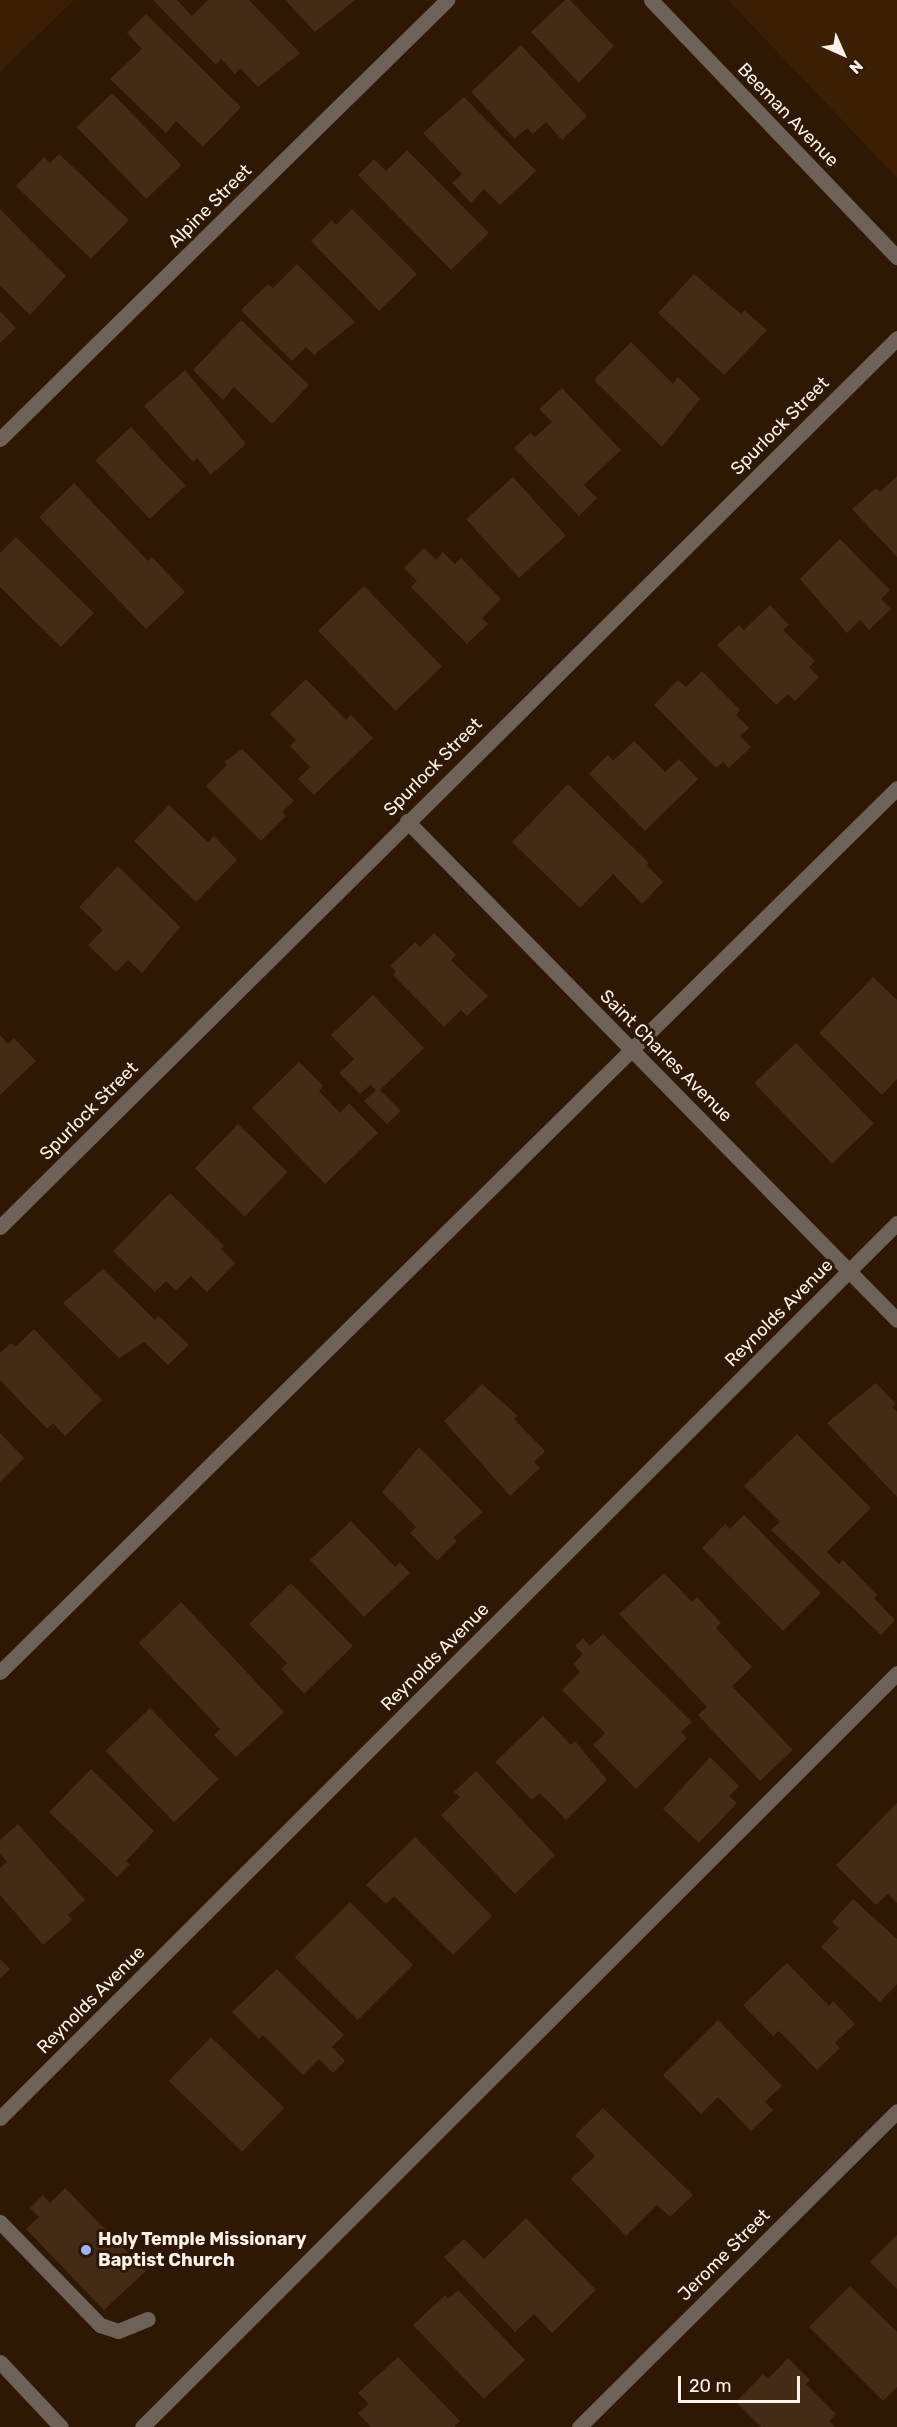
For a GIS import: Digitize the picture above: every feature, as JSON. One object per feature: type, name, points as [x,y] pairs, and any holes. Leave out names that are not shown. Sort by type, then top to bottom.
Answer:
[{"type":"street","name":"Alpine Street","points":[[0,439],[447,0]]},
{"type":"street","name":"Beeman Avenue","points":[[651,0],[897,257]]},
{"type":"street","name":"Spurlock Street","points":[[0,1227],[407,820],[897,338]]},
{"type":"street","points":[[0,1672],[630,1048],[897,788]]},
{"type":"street","name":"Saint Charles Avenue","points":[[407,820],[897,1320]]},
{"type":"street","name":"Reynolds Avenue","points":[[0,2118],[897,1223]]},
{"type":"street","points":[[142,2427],[897,1673]]},
{"type":"street","name":"Jerome Street","points":[[579,2427],[897,2111]]},
{"type":"street","points":[[0,2222],[100,2325],[118,2331],[148,2319]]},
{"type":"street","points":[[0,2362],[61,2427]]},
{"type":"shaded area","points":[[0,0],[74,0],[0,72]]},
{"type":"shaded area","points":[[728,0],[897,0],[897,178]]},
{"type":"building","points":[[153,0],[177,0],[192,16],[208,0],[249,0],[300,53],[258,87],[240,68],[235,74],[221,59],[216,65]]},
{"type":"building","points":[[285,0],[355,0],[315,32]]},
{"type":"building","points":[[565,0],[570,0],[614,46],[579,83],[531,32]]},
{"type":"building","points":[[146,14],[241,107],[203,147],[176,121],[166,133],[110,79],[142,49],[127,33]]},
{"type":"building","points":[[521,45],[587,116],[562,140],[546,122],[533,134],[527,128],[515,139],[471,92]]},
{"type":"building","points":[[112,93],[181,165],[146,199],[77,127]]},
{"type":"building","points":[[464,97],[536,171],[500,205],[484,189],[471,203],[452,183],[462,174],[423,133]]},
{"type":"building","points":[[407,150],[489,233],[451,270],[358,175],[374,159],[386,171]]},
{"type":"building","points":[[59,154],[129,220],[91,259],[16,186],[44,157],[50,163]]},
{"type":"building","points":[[0,209],[66,276],[30,315],[0,285]]},
{"type":"building","points":[[352,209],[417,274],[379,311],[311,241],[332,220],[336,225]]},
{"type":"building","points":[[297,264],[355,322],[314,355],[306,347],[292,361],[241,310],[268,284],[273,288]]},
{"type":"building","points":[[694,274],[741,314],[744,310],[767,330],[724,375],[658,313]]},
{"type":"building","points":[[0,311],[16,328],[0,343]]},
{"type":"building","points":[[241,320],[309,385],[272,424],[234,387],[223,400],[193,370]]},
{"type":"building","points":[[631,342],[673,384],[678,377],[700,399],[662,447],[594,380]]},
{"type":"building","points":[[185,370],[246,444],[211,475],[197,458],[193,462],[144,406]]},
{"type":"building","points":[[562,388],[621,450],[584,485],[597,498],[579,516],[514,448],[530,433],[535,437],[552,422],[539,409]]},
{"type":"building","points":[[131,427],[186,486],[150,519],[95,460]]},
{"type":"building","points":[[897,476],[897,557],[852,509],[876,488],[880,492]]},
{"type":"building","points":[[513,477],[566,536],[519,578],[466,519]]},
{"type":"building","points":[[74,483],[148,561],[152,557],[185,592],[146,629],[39,517]]},
{"type":"building","points":[[16,537],[94,613],[61,647],[0,587],[0,553]]},
{"type":"building","points":[[840,539],[890,590],[881,599],[891,609],[869,630],[860,620],[847,633],[800,579]]},
{"type":"building","points":[[424,548],[436,560],[443,552],[455,564],[461,558],[501,599],[482,618],[488,624],[467,644],[411,587],[417,581],[404,568]]},
{"type":"building","points":[[364,586],[442,667],[396,711],[318,630]]},
{"type":"building","points":[[770,605],[789,625],[783,630],[815,661],[809,667],[819,677],[795,701],[788,694],[776,705],[717,645],[739,625],[744,630]]},
{"type":"building","points":[[702,671],[740,710],[736,715],[749,728],[740,736],[751,747],[729,768],[723,762],[716,768],[654,705],[678,680],[686,687]]},
{"type":"building","points":[[306,679],[346,720],[351,715],[373,738],[314,795],[298,779],[310,767],[290,746],[296,740],[270,714]]},
{"type":"building","points":[[634,741],[665,772],[679,759],[698,779],[645,831],[589,774],[608,755],[613,761]]},
{"type":"building","points":[[242,749],[294,801],[282,812],[286,816],[261,841],[206,786],[227,765],[224,762]]},
{"type":"building","points":[[568,784],[649,863],[647,865],[663,882],[642,904],[613,874],[580,908],[512,842]]},
{"type":"building","points":[[169,805],[208,842],[214,836],[237,860],[196,902],[134,841]]},
{"type":"building","points":[[118,866],[180,927],[142,973],[128,960],[116,972],[88,945],[103,930],[79,907]]},
{"type":"building","points":[[434,933],[456,955],[451,960],[488,996],[467,1016],[461,1010],[444,1027],[393,975],[396,971],[390,966],[415,942],[420,947]]},
{"type":"building","points":[[873,977],[897,1000],[897,1079],[882,1095],[819,1033]]},
{"type":"building","points":[[373,995],[424,1048],[380,1090],[401,1111],[387,1124],[364,1101],[376,1090],[370,1085],[360,1094],[339,1073],[354,1059],[331,1035]]},
{"type":"building","points":[[0,1035],[8,1044],[14,1038],[36,1061],[0,1095]]},
{"type":"building","points":[[796,1043],[874,1124],[832,1164],[754,1083]]},
{"type":"building","points":[[299,1062],[323,1086],[319,1091],[340,1113],[349,1103],[378,1133],[325,1184],[252,1108]]},
{"type":"building","points":[[238,1124],[288,1172],[245,1217],[195,1169]]},
{"type":"building","points":[[170,1193],[224,1246],[221,1249],[235,1263],[207,1292],[191,1276],[176,1291],[166,1281],[155,1292],[113,1251]]},
{"type":"building","points":[[103,1269],[155,1320],[159,1316],[189,1345],[168,1365],[144,1342],[119,1358],[63,1303]]},
{"type":"building","points":[[34,1329],[102,1400],[65,1436],[53,1423],[47,1429],[0,1380],[0,1353],[11,1343],[15,1347]]},
{"type":"building","points":[[876,1383],[896,1404],[892,1407],[897,1412],[897,1497],[827,1423]]},
{"type":"building","points":[[482,1384],[518,1416],[514,1419],[545,1451],[534,1462],[540,1468],[510,1496],[444,1421]]},
{"type":"building","points":[[0,1433],[24,1458],[0,1482]]},
{"type":"building","points":[[797,1434],[871,1508],[827,1552],[839,1564],[843,1560],[877,1595],[874,1598],[895,1620],[881,1635],[771,1530],[780,1522],[744,1486]]},
{"type":"building","points":[[419,1447],[483,1512],[454,1537],[457,1541],[437,1561],[410,1533],[416,1527],[382,1492]]},
{"type":"building","points":[[744,1515],[821,1593],[783,1631],[702,1548],[725,1524],[730,1529]]},
{"type":"building","points":[[351,1521],[395,1567],[400,1562],[410,1573],[364,1617],[310,1560]]},
{"type":"building","points":[[664,1573],[692,1602],[697,1597],[721,1623],[716,1628],[752,1667],[732,1686],[793,1750],[760,1781],[698,1715],[707,1707],[619,1614]]},
{"type":"building","points":[[291,1583],[353,1646],[304,1694],[281,1669],[287,1663],[249,1624]]},
{"type":"building","points":[[181,1602],[284,1712],[236,1757],[214,1735],[220,1729],[139,1643]]},
{"type":"building","points":[[603,1634],[692,1722],[681,1732],[687,1738],[636,1789],[593,1745],[605,1733],[562,1690],[580,1672],[573,1664],[583,1654],[575,1646],[583,1638],[590,1646]]},
{"type":"building","points":[[150,1708],[219,1779],[174,1822],[105,1751]]},
{"type":"building","points":[[543,1716],[571,1745],[575,1741],[607,1780],[566,1820],[540,1793],[532,1800],[495,1762]]},
{"type":"building","points":[[710,1757],[739,1786],[729,1796],[737,1803],[699,1843],[663,1809]]},
{"type":"building","points":[[91,1769],[154,1831],[126,1861],[130,1864],[117,1877],[49,1812]]},
{"type":"building","points":[[476,1771],[555,1855],[515,1894],[441,1815],[460,1797],[454,1792]]},
{"type":"building","points":[[897,1803],[897,1903],[888,1894],[876,1905],[836,1865]]},
{"type":"building","points":[[18,1824],[85,1900],[68,1915],[72,1920],[43,1945],[0,1895],[0,1868],[7,1862],[0,1854],[0,1840]]},
{"type":"building","points":[[415,1837],[492,1916],[453,1955],[394,1896],[386,1904],[366,1885]]},
{"type":"building","points":[[853,1899],[897,1939],[897,1984],[880,2002],[821,1947],[839,1928],[832,1922]]},
{"type":"building","points":[[350,1902],[413,1965],[358,2020],[295,1957]]},
{"type":"building","points":[[0,1959],[10,1969],[0,1979]]},
{"type":"building","points":[[787,1963],[829,2006],[833,2001],[855,2024],[835,2043],[840,2048],[817,2070],[779,2031],[773,2036],[743,2005]]},
{"type":"building","points":[[277,1969],[344,2035],[332,2047],[345,2061],[333,2073],[319,2059],[303,2075],[263,2035],[259,2039],[232,2012]]},
{"type":"building","points":[[718,2020],[782,2086],[765,2102],[773,2110],[751,2131],[718,2097],[701,2114],[663,2075]]},
{"type":"building","points":[[211,2037],[284,2108],[242,2152],[169,2081]]},
{"type":"building","points":[[603,2108],[693,2195],[670,2217],[657,2205],[626,2236],[571,2179],[595,2156],[575,2135]]},
{"type":"building","name":"Holy Temple Missionary Baptist Church","points":[[65,2188],[146,2271],[104,2310],[26,2229],[39,2217],[30,2208],[43,2195],[50,2203]]},
{"type":"building","points":[[526,2218],[596,2290],[552,2333],[534,2314],[515,2332],[444,2257],[464,2239],[484,2259]]},
{"type":"building","points":[[897,2235],[897,2289],[870,2262]]},
{"type":"building","points":[[850,2286],[897,2332],[897,2387],[883,2401],[809,2327]]},
{"type":"building","points":[[458,2290],[525,2360],[484,2399],[413,2325],[445,2295],[448,2299]]},
{"type":"building","points":[[398,2357],[460,2421],[454,2427],[371,2427],[358,2413],[369,2404],[358,2393]]},
{"type":"building","points":[[788,2358],[810,2380],[806,2384],[836,2414],[829,2421],[835,2427],[761,2427],[736,2402],[763,2374],[768,2379]]},
{"type":"place","name":"Holy Temple Missionary Baptist Church","points":[[86,2250]]}]
